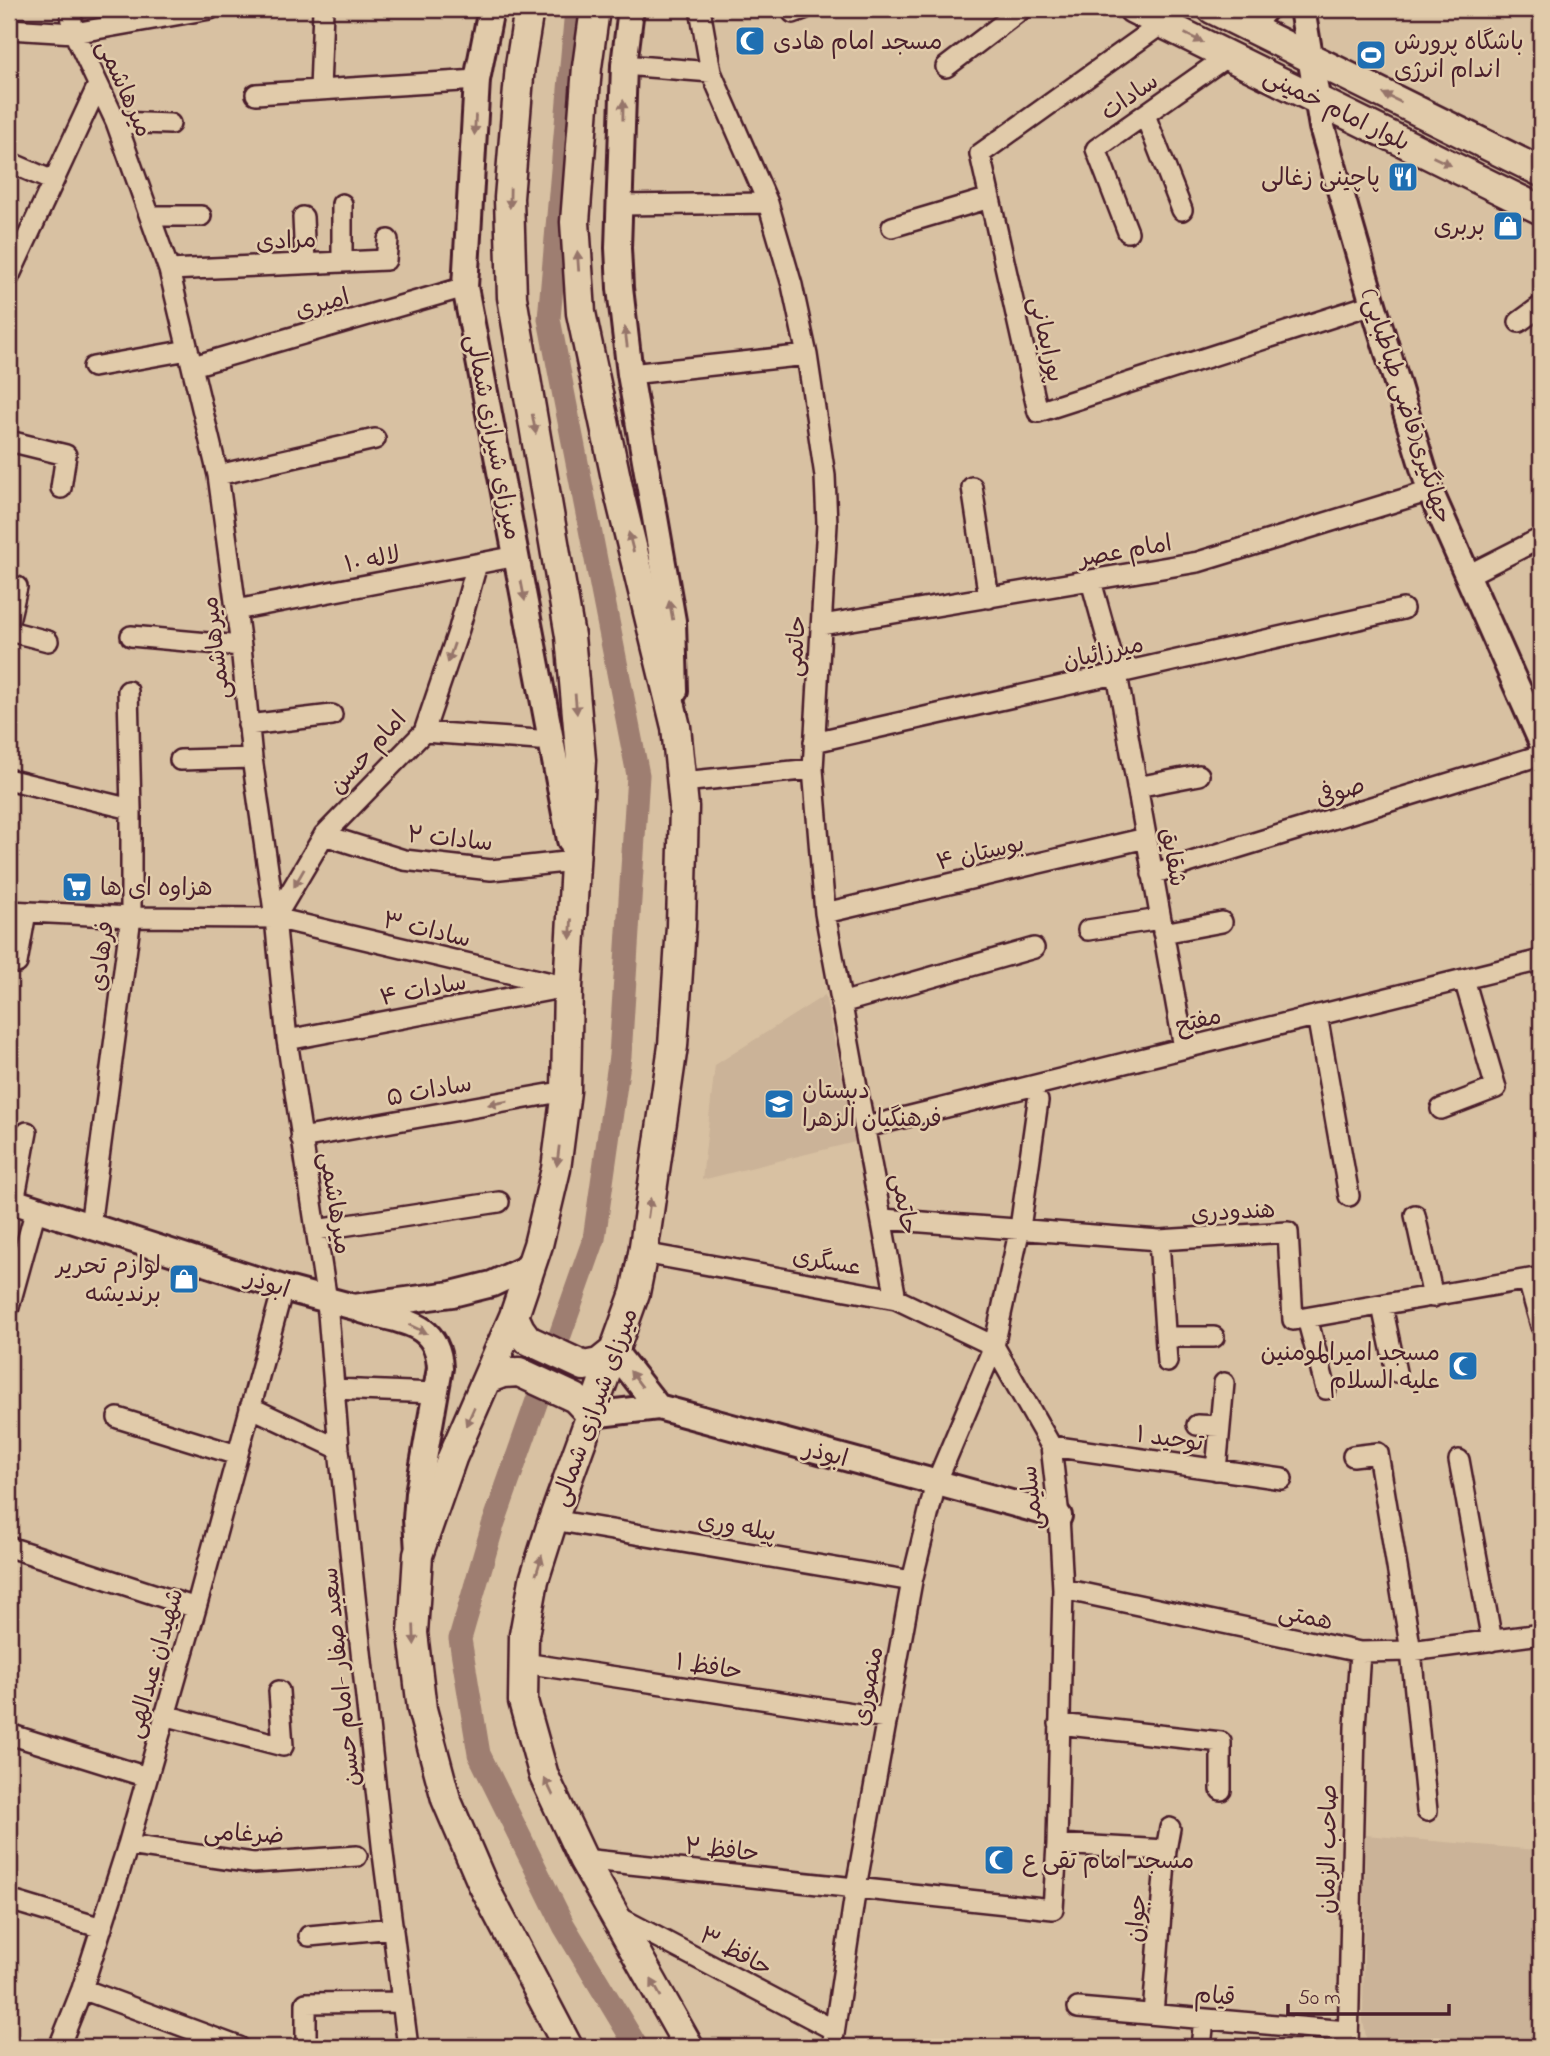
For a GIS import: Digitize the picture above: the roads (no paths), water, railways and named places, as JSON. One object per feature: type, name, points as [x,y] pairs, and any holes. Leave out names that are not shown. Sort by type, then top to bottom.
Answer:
[{"type":"main road","name":"میرزای شیرازی شمالی","points":[[529,9],[520,65],[509,198],[512,297],[570,636],[580,760],[568,987],[566,1090],[556,1169],[531,1266],[514,1316],[452,1458],[418,1555],[413,1633],[422,1709],[446,1799],[483,1885],[568,2047]]},
{"type":"main road","name":"میرزای شیرازی شمالی","points":[[595,9],[587,67],[575,222],[581,313],[620,497],[676,727],[684,807],[681,912],[673,1046],[635,1293],[614,1350],[583,1407],[534,1580],[524,1635],[523,1700],[544,1776],[583,1859],[689,2047]]},
{"type":"main road","name":"بلوار امام خمینی","points":[[1133,9],[1541,210]]},
{"type":"main road","name":"بلوار امام خمینی","points":[[1212,9],[1257,18],[1310,57],[1541,172]]},
{"type":"main road","points":[[514,1316],[528,1340],[584,1366],[599,1363],[614,1350]]},
{"type":"main road","points":[[487,1379],[503,1373],[519,1373],[583,1407]]},
{"type":"street","name":"میرهاشمی","points":[[70,9],[74,33],[116,122],[169,270],[218,475],[275,918],[287,1040],[327,1301]]},
{"type":"street","points":[[9,29],[74,33],[210,9]]},
{"type":"street","points":[[320,90],[323,9]]},
{"type":"street","name":"میرزای شیرازی شمالی","points":[[491,9],[477,80],[465,287],[574,861]]},
{"type":"street","name":"میرزای شیرازی شمالی","points":[[631,9],[624,65],[618,248],[620,288],[630,374],[673,621],[676,727]]},
{"type":"street","name":"حاتمی","points":[[700,9],[711,72],[768,203],[792,285],[807,355],[825,476],[827,524],[813,769],[825,913],[896,1299]]},
{"type":"street","points":[[946,67],[1022,9]]},
{"type":"street","name":"جهانگیری(قاضی طباطبایی)","points":[[1302,9],[1322,127],[1430,491],[1541,741]]},
{"type":"street","name":"پورایمانی","points":[[1163,23],[980,154],[1038,412],[1373,304]]},
{"type":"street","name":"سادات","points":[[1128,232],[1096,149],[1229,55]]},
{"type":"street","points":[[624,65],[711,72]]},
{"type":"street","points":[[256,94],[477,80]]},
{"type":"street","points":[[9,276],[98,85]]},
{"type":"street","points":[[1145,114],[1182,210]]},
{"type":"street","points":[[116,122],[170,124]]},
{"type":"street","points":[[9,162],[53,181]]},
{"type":"street","points":[[892,227],[990,198]]},
{"type":"street","points":[[621,205],[768,203]]},
{"type":"street","points":[[342,204],[342,262]]},
{"type":"street","points":[[151,216],[201,216]]},
{"type":"street","points":[[303,217],[304,263]]},
{"type":"street","name":"مرادی","points":[[169,270],[386,260],[388,240]]},
{"type":"street","name":"امیری","points":[[93,367],[191,358],[465,287]]},
{"type":"street","points":[[1519,321],[1541,306]]},
{"type":"street","points":[[630,374],[807,355]]},
{"type":"street","points":[[218,475],[375,439]]},
{"type":"street","points":[[9,441],[66,455],[61,488]]},
{"type":"street","points":[[972,487],[989,598]]},
{"type":"street","name":"امام عصر","points":[[822,625],[1198,562],[1430,491]]},
{"type":"street","points":[[1468,575],[1541,538]]},
{"type":"street","name":"لاله ۱۰","points":[[236,610],[517,556]]},
{"type":"street","name":"امام حسن","points":[[275,918],[324,835],[424,732],[459,629],[477,564]]},
{"type":"street","name":"شقایق","points":[[1091,581],[1117,674],[1184,1048]]},
{"type":"street","points":[[9,621],[17,587]]},
{"type":"street","name":"میرزائیان","points":[[814,742],[1403,609]]},
{"type":"street","points":[[9,631],[48,641]]},
{"type":"street","points":[[131,636],[241,646]]},
{"type":"street","name":"فرهادی","points":[[90,1226],[131,917],[128,691]]},
{"type":"street","points":[[248,724],[332,715]]},
{"type":"street","points":[[424,732],[552,741]]},
{"type":"street","name":"صوفی","points":[[1153,874],[1541,755]]},
{"type":"street","points":[[180,760],[253,758]]},
{"type":"street","points":[[682,782],[813,769]]},
{"type":"street","points":[[1137,787],[1199,775]]},
{"type":"street","points":[[11,780],[131,809]]},
{"type":"street","name":"سادات ۲","points":[[324,835],[404,860],[491,870],[574,861]]},
{"type":"street","name":"بوستان ۴","points":[[825,913],[1146,838]]},
{"type":"street","points":[[16,963],[18,912]]},
{"type":"street","name":"سادات ۳","points":[[18,912],[131,917],[275,918],[568,987]]},
{"type":"street","points":[[1088,930],[1222,922]]},
{"type":"street","points":[[841,1003],[1034,948]]},
{"type":"street","name":"مفتح","points":[[866,1127],[1541,960]]},
{"type":"street","points":[[1441,1109],[1496,1088],[1464,979]]},
{"type":"street","name":"سادات ۴","points":[[287,1040],[568,987]]},
{"type":"street","points":[[1317,1016],[1349,1196]]},
{"type":"street","name":"سادات ۵","points":[[300,1138],[566,1090]]},
{"type":"street","points":[[994,1346],[1020,1228],[1038,1101]]},
{"type":"street","points":[[9,1307],[27,1132]]},
{"type":"street","points":[[316,1230],[499,1202]]},
{"type":"street","name":"ابوذر","points":[[20,1204],[283,1288],[354,1307],[452,1294],[492,1284],[531,1266]]},
{"type":"street","points":[[1415,1215],[1433,1297]]},
{"type":"street","name":"هندودری","points":[[883,1219],[1159,1240],[1288,1232],[1293,1320],[1307,1318]]},
{"type":"street","points":[[1159,1240],[1167,1362]]},
{"type":"street","name":"عسگری","points":[[643,1253],[896,1299],[994,1346]]},
{"type":"street","points":[[1326,1389],[1307,1318],[1534,1279],[1541,1326]]},
{"type":"street","name":"شهیدان عبدالهی","points":[[59,2047],[82,1989],[128,1846],[283,1288]]},
{"type":"street","name":"سعید صفار -امام حسن","points":[[327,1301],[338,1449],[408,2047]]},
{"type":"street","points":[[1382,1306],[1396,1372]]},
{"type":"street","points":[[354,1307],[424,1329],[433,1339],[439,1353],[440,1368],[416,1507],[418,1555]]},
{"type":"street","points":[[1166,1337],[1214,1337]]},
{"type":"street","name":"سلیمی","points":[[994,1346],[1051,1446],[1059,1516],[1063,1589],[1053,1909]]},
{"type":"street","name":"منصوری","points":[[833,2039],[856,1887],[912,1581],[936,1483],[994,1346]]},
{"type":"street","points":[[614,1350],[657,1407]]},
{"type":"street","points":[[1216,1470],[1224,1382]]},
{"type":"street","points":[[333,1389],[436,1393]]},
{"type":"street","points":[[250,1407],[338,1449]]},
{"type":"street","name":"ابوذر","points":[[583,1407],[657,1407],[1059,1516]]},
{"type":"street","points":[[118,1418],[237,1455]]},
{"type":"street","points":[[1197,1425],[1220,1426]]},
{"type":"street","name":"توحید ۱","points":[[1051,1446],[1282,1479]]},
{"type":"street","points":[[1353,1457],[1378,1453],[1412,1651],[1427,1811]]},
{"type":"street","points":[[1459,1460],[1492,1641]]},
{"type":"street","name":"پیله وری","points":[[553,1520],[912,1581]]},
{"type":"street","points":[[9,1547],[196,1608]]},
{"type":"street","name":"همتی","points":[[1063,1589],[1360,1652],[1412,1651],[1541,1634]]},
{"type":"street","name":"صاحب الزمان","points":[[1348,2039],[1355,1727],[1360,1652]]},
{"type":"street","name":"حافظ ۱","points":[[524,1663],[886,1718]]},
{"type":"street","points":[[164,1715],[283,1746],[279,1691]]},
{"type":"street","points":[[1059,1724],[1221,1742],[1222,1790]]},
{"type":"street","points":[[9,1734],[147,1777]]},
{"type":"street","name":"جوان","points":[[1153,2014],[1170,1828]]},
{"type":"street","points":[[1057,1844],[1166,1850]]},
{"type":"street","name":"ضرغامی","points":[[128,1846],[253,1863],[357,1856]]},
{"type":"street","name":"حافظ ۲","points":[[583,1859],[1053,1909]]},
{"type":"street","points":[[9,1900],[102,1928]]},
{"type":"street","name":"حافظ ۳","points":[[615,1914],[833,2039]]},
{"type":"street","points":[[309,1936],[393,1928]]},
{"type":"street","points":[[82,1989],[239,2047]]},
{"type":"street","points":[[306,2047],[306,2003],[402,2002]]},
{"type":"street","name":"قیام","points":[[1078,2008],[1204,2019],[1348,2039]]},
{"type":"street","points":[[1201,2047],[1204,2019]]},
{"type":"waterway","points":[[576,9],[549,319],[638,775],[620,1056],[594,1239],[493,1525],[460,1639],[479,1754],[564,1926],[637,2047]]},
{"type":"place","name":"مسجد امام هادی","points":[[750,41]]},
{"type":"place","name":"باشگاه پرورش اندام انرژی","points":[[1371,55]]},
{"type":"place","name":"پاچینی زغالی","points":[[1403,177]]},
{"type":"place","name":"بربری","points":[[1508,226]]},
{"type":"place","name":"هزاوه ای ها","points":[[77,887]]},
{"type":"place","name":"دبستان فرهنگیان الزهرا","points":[[779,1104]]},
{"type":"place","name":"لوازم تحریر برندیشه","points":[[184,1279]]},
{"type":"place","name":"مسجد امیرالمومنین علیه السلام","points":[[1463,1366]]},
{"type":"place","name":"مسجد امام تقی ع","points":[[999,1860]]}]
